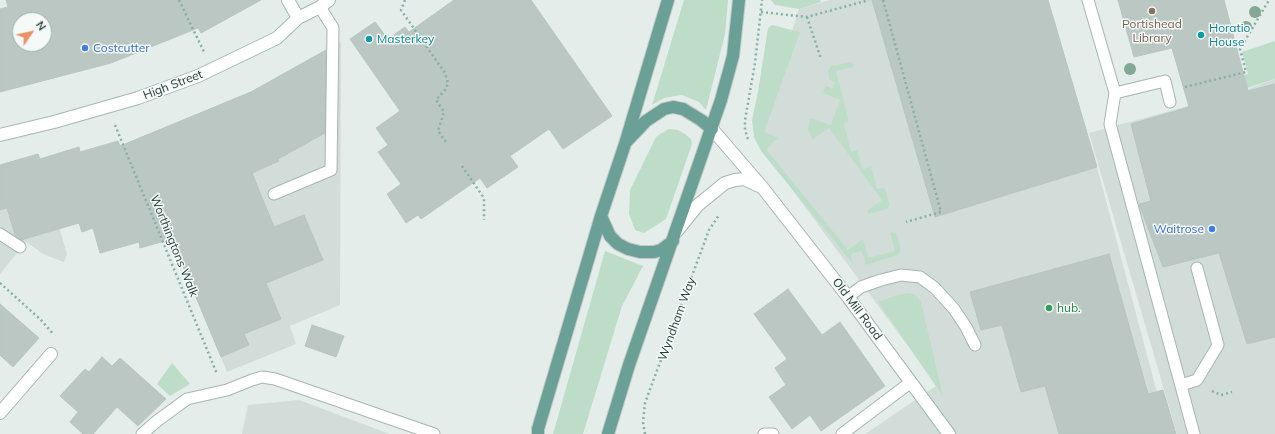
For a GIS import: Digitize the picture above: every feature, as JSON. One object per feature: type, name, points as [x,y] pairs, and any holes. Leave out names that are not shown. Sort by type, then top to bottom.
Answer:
[{"type":"main road","points":[[538,434],[538,429],[601,216],[625,144],[668,0]]},
{"type":"main road","points":[[608,434],[629,365],[721,100],[733,56],[739,0]]},
{"type":"main road","points":[[625,144],[646,121],[664,109],[673,107],[683,109],[712,129]]},
{"type":"main road","points":[[601,216],[610,236],[618,244],[628,249],[640,252],[654,252],[661,250],[674,237]]},
{"type":"street","points":[[288,0],[298,18]]},
{"type":"street","name":"High Street","points":[[0,135],[54,122],[138,98],[213,70],[277,38],[298,18],[325,3]]},
{"type":"street","name":"Old Mill Road","points":[[712,129],[762,187],[848,297],[949,434]]},
{"type":"street","name":"Old Mill Road","points":[[674,237],[698,205],[725,183],[744,179],[762,187]]},
{"type":"street","points":[[0,413],[51,354]]},
{"type":"lane","points":[[1088,0],[1115,93],[1110,124],[1194,434]]},
{"type":"lane","points":[[274,194],[331,170],[333,28],[325,3]]},
{"type":"lane","points":[[1115,93],[1165,81],[1169,97]]},
{"type":"lane","points":[[0,234],[20,247]]},
{"type":"lane","points":[[1181,385],[1197,380],[1218,345],[1197,268]]},
{"type":"lane","points":[[848,297],[861,287],[881,280],[907,275],[920,277],[935,288],[954,309],[966,327],[975,345]]},
{"type":"lane","points":[[142,434],[186,399],[227,390],[257,378],[274,379],[434,434]]},
{"type":"lane","points":[[842,434],[911,382]]},
{"type":"lane","points":[[764,434],[772,434]]},
{"type":"path","points":[[179,0],[213,70]]},
{"type":"path","points":[[405,0],[401,10],[445,73],[448,83],[446,89],[436,100],[444,112],[438,131],[446,142]]},
{"type":"path","points":[[747,138],[745,120],[755,63],[762,0]]},
{"type":"path","points":[[761,12],[807,17],[869,0]]},
{"type":"path","points":[[883,0],[941,212],[906,222]]},
{"type":"path","points":[[1169,97],[1246,72],[1240,50],[1269,0]]},
{"type":"path","points":[[807,17],[821,59]]},
{"type":"path","name":"Worthingtons Walk","points":[[108,107],[215,370],[227,390]]},
{"type":"path","points":[[462,166],[484,198],[484,220]]},
{"type":"path","name":"Wyndham Way","points":[[645,434],[643,422],[645,402],[710,230],[721,212]]},
{"type":"path","points":[[0,283],[56,337],[57,344],[51,354]]},
{"type":"shaded area","points":[[830,0],[1039,0],[1086,170],[1097,167],[1168,434],[865,434],[936,386],[765,153],[758,139],[799,9]]},
{"type":"shaded area","points":[[341,42],[340,305],[290,326],[296,344],[227,372],[173,243],[170,244],[145,185],[135,140],[250,92]]},
{"type":"shaded area","points":[[1275,79],[1275,434],[1177,434],[1089,133],[1243,91]]},
{"type":"shaded area","points":[[38,154],[67,254],[64,262],[45,255],[26,242],[0,274],[0,165],[12,161],[13,164],[17,160]]},
{"type":"shaded area","points":[[299,400],[390,434],[242,434],[248,405]]},
{"type":"green space","points":[[684,0],[728,0],[725,34],[706,110],[699,102],[682,95],[664,98],[652,105]]},
{"type":"green space","points":[[771,0],[820,0],[821,2],[799,9],[775,5]]},
{"type":"green space","points":[[772,25],[800,32],[764,132],[778,138],[766,149],[848,250],[863,239],[868,258],[895,251],[890,233],[892,232],[896,233],[901,249],[898,255],[866,265],[862,251],[851,254],[853,264],[761,151],[754,137],[752,120],[768,28]]},
{"type":"green space","points":[[1275,41],[1275,79],[1244,89],[1240,76],[1248,74],[1242,52]]},
{"type":"green space","points":[[849,62],[852,63],[853,67],[836,71],[849,121],[844,123],[851,152],[857,150],[862,169],[871,167],[877,189],[885,189],[890,205],[887,209],[869,214],[867,211],[882,200],[829,128],[812,140],[808,129],[810,118],[831,125],[840,100],[823,93],[826,86],[833,89],[835,82],[829,79],[828,70],[832,66]]},
{"type":"green space","points":[[669,129],[678,130],[685,134],[691,139],[692,144],[666,219],[644,233],[635,230],[629,214],[630,190],[656,137]]},
{"type":"green space","points":[[605,251],[643,266],[622,306],[583,434],[553,434]]},
{"type":"green space","points":[[908,293],[918,297],[921,302],[943,396],[878,302]]},
{"type":"green space","points":[[172,363],[190,384],[170,396],[157,384]]},
{"type":"building","points":[[6,0],[261,0],[201,33],[198,28],[111,63],[0,92],[0,9],[8,7]]},
{"type":"building","points":[[454,0],[531,0],[612,116],[563,149],[549,129],[510,156],[518,167],[487,188],[480,178],[421,219],[418,215],[406,223],[387,194],[401,184],[378,152],[388,145],[376,128],[400,111],[350,39],[375,22],[388,39],[405,27],[409,32]]},
{"type":"building","points":[[872,0],[1048,0],[1097,167],[935,217]]},
{"type":"building","name":"Waitrose","points":[[1118,0],[1224,0],[1248,91],[1275,84],[1275,337],[1247,344],[1219,253],[1163,267],[1139,204],[1151,201],[1131,124],[1189,107],[1172,48],[1134,57]]},
{"type":"building","points":[[326,50],[325,133],[278,159],[279,161],[252,173],[274,227],[304,215],[323,260],[266,283],[281,319],[244,334],[249,345],[221,357],[173,242],[170,244],[168,240],[140,248],[139,242],[100,253],[93,228],[82,232],[79,223],[21,240],[15,235],[7,208],[0,210],[0,165],[38,154],[40,159],[79,147],[80,152],[118,141],[120,146],[251,92]]},
{"type":"building","points":[[1109,254],[1148,394],[1163,390],[1176,434],[1059,434],[1045,386],[1021,392],[1002,325],[981,330],[970,292]]},
{"type":"building","points":[[788,289],[822,335],[840,322],[885,386],[821,431],[810,415],[792,429],[769,397],[786,385],[775,368],[787,359],[754,314]]},
{"type":"building","points":[[0,304],[39,338],[13,367],[0,355]]},
{"type":"building","points":[[312,325],[344,336],[336,357],[305,346]]},
{"type":"building","points":[[102,357],[112,366],[120,358],[166,399],[138,426],[117,407],[93,434],[83,434],[70,422],[78,412],[60,396],[85,369],[89,372]]},
{"type":"place","name":"Portishead Library","points":[[1152,11]]},
{"type":"place","name":"Horatio House","points":[[1201,35]]},
{"type":"place","name":"Masterkey","points":[[369,39]]},
{"type":"place","name":"Costcutter","points":[[85,48]]},
{"type":"place","name":"Waitrose","points":[[1212,229]]},
{"type":"place","name":"hub.","points":[[1049,308]]}]
